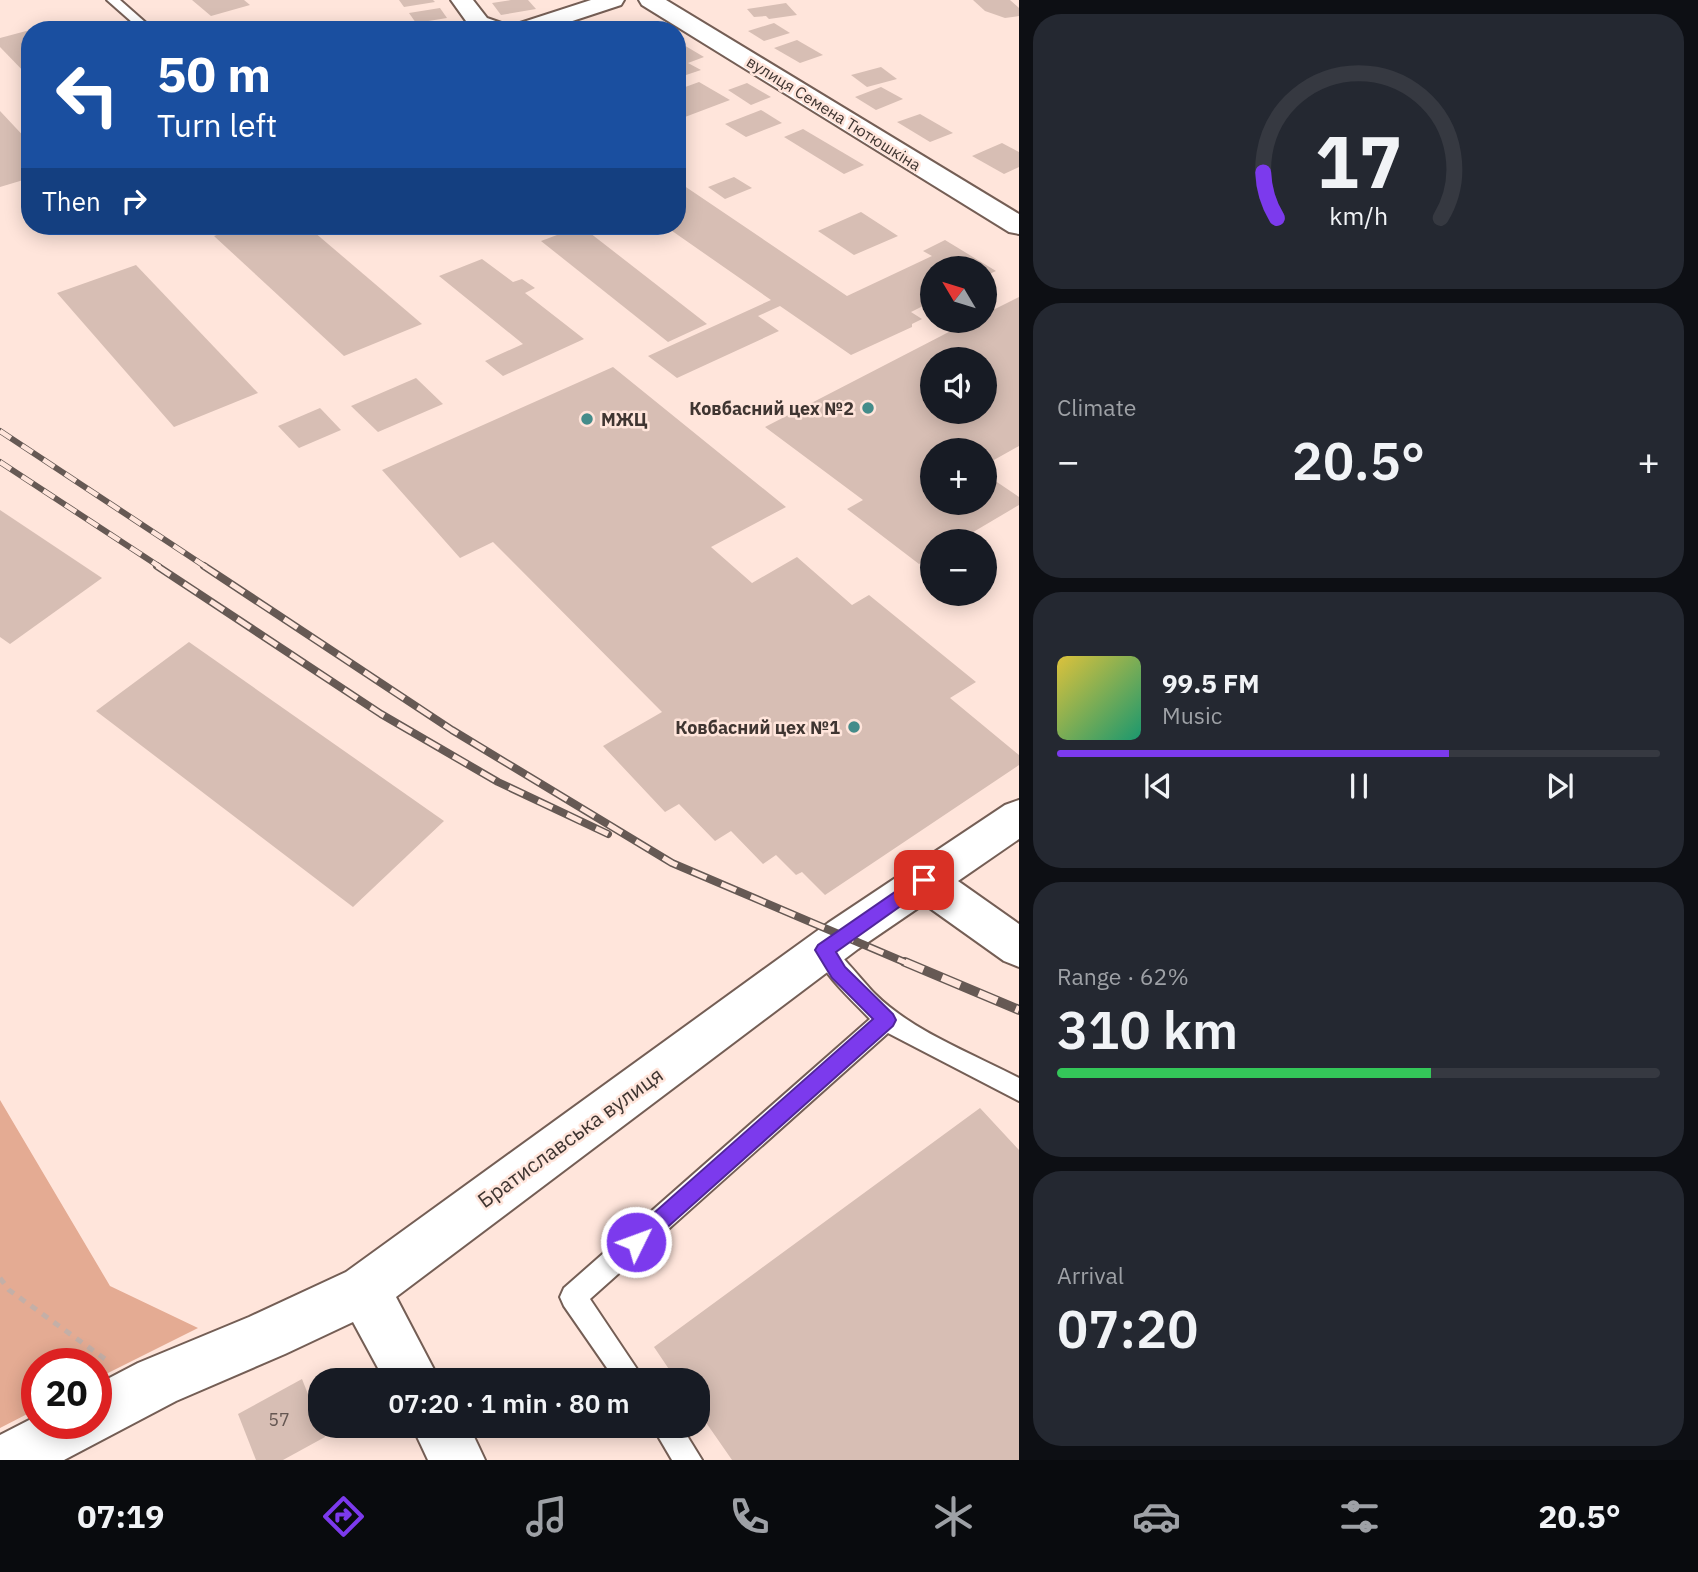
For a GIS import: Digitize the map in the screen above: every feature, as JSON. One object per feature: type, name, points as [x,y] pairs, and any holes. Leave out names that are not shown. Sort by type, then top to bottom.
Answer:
[{"type":"street","points":[[462,0],[478,21]]},
{"type":"street","points":[[549,21],[613,0]]},
{"type":"street","name":"вулиця Семена Тютюшкіна","points":[[650,0],[684,21]]},
{"type":"street","name":"вулиця Семена Тютюшкіна","points":[[686,22],[1019,226]]},
{"type":"street","name":"Братиславська вулиця","points":[[112,1406],[157,1382],[267,1336],[364,1290],[824,950],[1019,817]]},
{"type":"street","points":[[924,880],[1019,948]]},
{"type":"street","points":[[364,1290],[407,1368]]},
{"type":"street","points":[[446,1438],[458,1460]]},
{"type":"street","points":[[8,1460],[48,1439]]},
{"type":"lane","points":[[113,0],[138,21]]},
{"type":"lane","points":[[824,950],[839,972],[886,1020],[1019,1090]]},
{"type":"lane","points":[[623,1368],[573,1297],[886,1020]]},
{"type":"lane","points":[[672,1438],[688,1460]]},
{"type":"path","points":[[0,1278],[9,1290],[114,1365],[157,1382]]},
{"type":"shaded area","points":[[0,1100],[110,1286],[198,1328],[112,1371],[112,1348],[21,1348],[21,1417],[0,1428]]},
{"type":"building","points":[[192,0],[244,0],[250,5],[211,16]]},
{"type":"building","points":[[399,0],[433,0],[435,2],[404,7]]},
{"type":"building","points":[[528,0],[536,9],[501,15],[492,3]]},
{"type":"building","points":[[973,0],[1010,0],[1019,8],[1019,16],[1005,18],[985,11]]},
{"type":"building","points":[[786,3],[797,15],[769,19],[766,16],[754,17],[747,9]]},
{"type":"building","points":[[440,8],[447,18],[415,21],[409,13]]},
{"type":"building","points":[[774,23],[790,33],[764,41],[748,31]]},
{"type":"building","points":[[21,32],[21,69],[0,47],[0,38]]},
{"type":"building","points":[[797,40],[823,55],[800,63],[774,48]]},
{"type":"building","points":[[686,46],[704,57],[688,63],[701,70],[686,75]]},
{"type":"building","points":[[881,67],[897,79],[867,87],[851,75]]},
{"type":"building","points":[[699,82],[730,100],[686,117],[686,87]]},
{"type":"building","points":[[747,83],[771,97],[751,105],[728,90]]},
{"type":"building","points":[[881,87],[903,99],[876,110],[855,97]]},
{"type":"building","points":[[761,110],[782,123],[746,137],[725,124]]},
{"type":"building","points":[[0,111],[21,133],[21,181],[0,187]]},
{"type":"building","points":[[920,114],[953,133],[930,142],[897,122]]},
{"type":"building","points":[[803,129],[864,165],[844,174],[784,137]]},
{"type":"building","points":[[1002,143],[1019,152],[1019,167],[1004,174],[972,156]]},
{"type":"building","points":[[734,177],[752,188],[725,199],[708,187]]},
{"type":"building","points":[[686,187],[847,296],[920,262],[920,308],[911,312],[920,320],[912,324],[912,327],[851,355],[780,306],[758,316],[779,331],[677,378],[648,356],[771,300],[678,235],[686,235]]},
{"type":"building","points":[[861,212],[898,236],[854,255],[818,231]]},
{"type":"building","points":[[318,235],[422,324],[344,356],[214,236]]},
{"type":"building","points":[[557,235],[593,235],[707,324],[668,342],[541,241]]},
{"type":"building","points":[[945,240],[971,256],[932,256],[923,251]]},
{"type":"building","points":[[482,259],[513,282],[522,279],[535,288],[525,293],[584,339],[503,376],[485,361],[523,344],[439,276]]},
{"type":"building","points":[[136,265],[258,393],[174,427],[57,293]]},
{"type":"building","name":"Ковбасний цех №2","points":[[1019,297],[1019,446],[997,458],[997,438],[920,438],[920,515],[997,515],[997,482],[1019,497],[1019,505],[978,529],[920,529],[919,564],[847,509],[863,500],[765,427],[947,333],[997,333],[998,308]]},
{"type":"building","points":[[613,367],[786,507],[711,547],[752,583],[797,557],[852,605],[869,595],[976,682],[950,698],[1019,755],[1019,765],[825,895],[802,872],[796,875],[776,855],[763,864],[731,831],[715,841],[679,804],[665,812],[603,746],[662,712],[493,542],[460,558],[382,470]]},
{"type":"building","points":[[416,378],[443,404],[378,432],[351,406]]},
{"type":"building","points":[[320,408],[341,430],[299,448],[278,426]]},
{"type":"building","points":[[0,510],[102,578],[10,644],[0,637]]},
{"type":"building","points":[[189,642],[444,821],[353,907],[96,711]]},
{"type":"building","points":[[980,1108],[1019,1150],[1019,1460],[732,1460],[710,1428],[710,1368],[668,1368],[654,1347]]},
{"type":"building","points":[[302,1379],[308,1394],[308,1438],[323,1438],[283,1460],[256,1460],[238,1414]]},
{"type":"railway","points":[[0,431],[206,567]]},
{"type":"railway","points":[[0,462],[160,567]]},
{"type":"railway","points":[[157,566],[381,714],[498,782],[608,834]]},
{"type":"railway","points":[[204,566],[452,730],[672,863],[909,964]]},
{"type":"railway","points":[[905,962],[1019,1010]]},
{"type":"place","name":"Ковбасний цех №2","points":[[868,408]]},
{"type":"place","name":"МЖЦ","points":[[587,419]]},
{"type":"place","name":"Ковбасний цех №1","points":[[854,727]]},
{"type":"route","points":[[636,1242],[886,1020],[839,972],[824,950],[924,880]]}]
